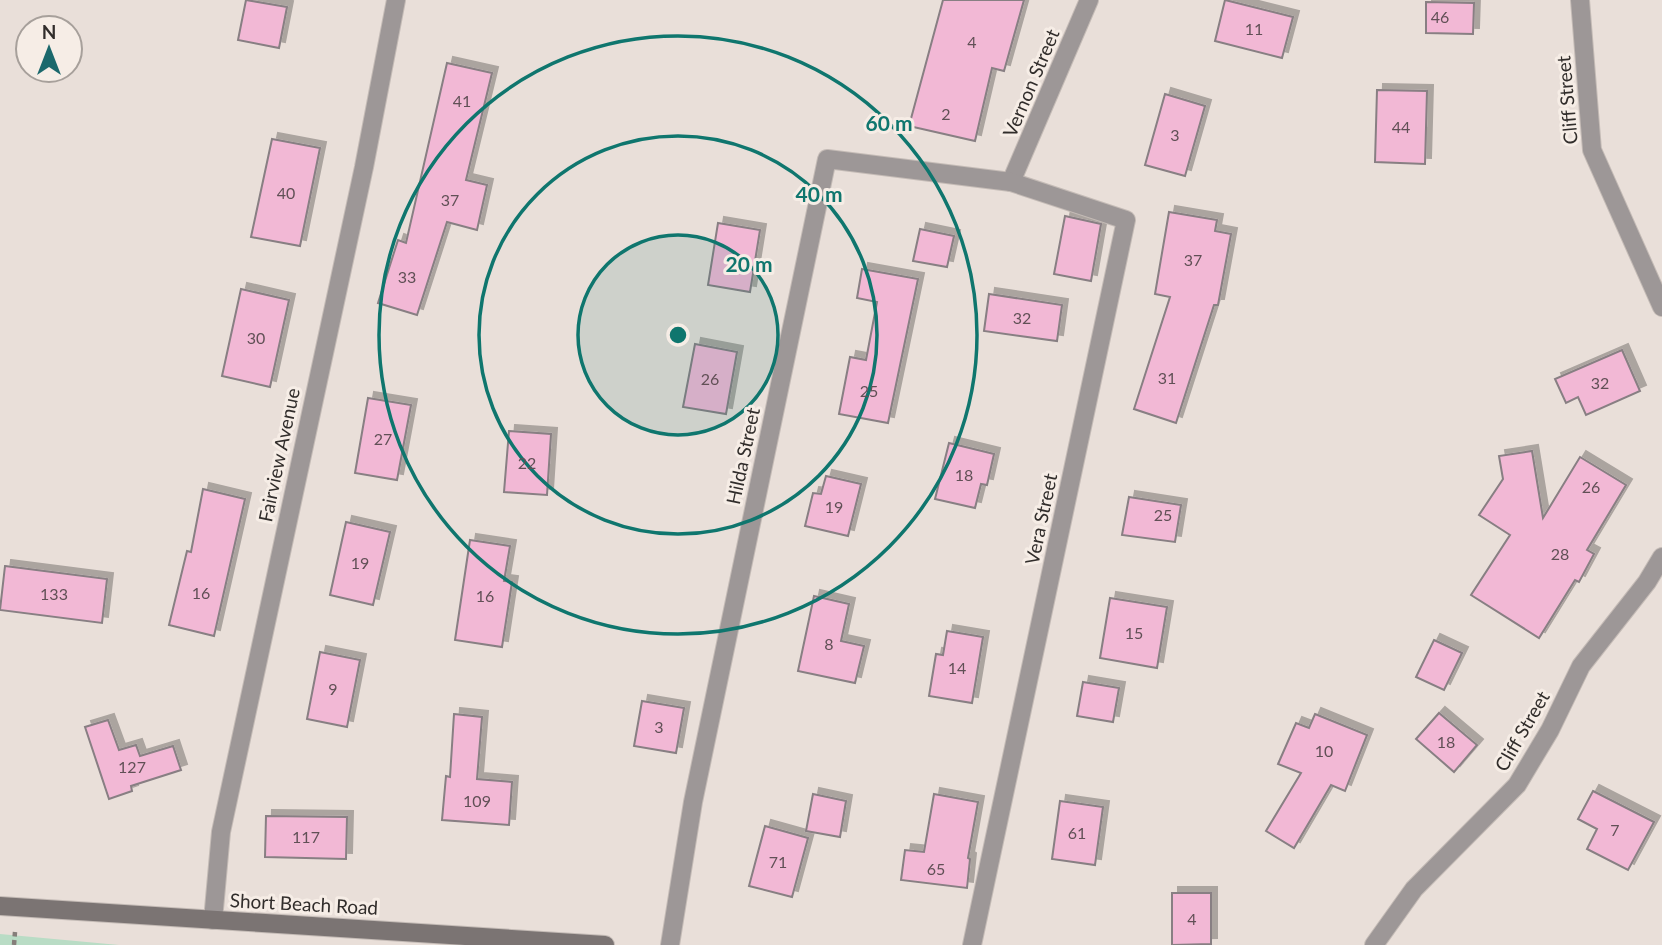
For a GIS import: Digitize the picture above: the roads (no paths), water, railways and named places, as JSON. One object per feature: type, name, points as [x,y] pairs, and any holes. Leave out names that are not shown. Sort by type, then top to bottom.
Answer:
[{"type":"main road","name":"Short Beach Road","points":[[0,906],[605,945]]},
{"type":"street","name":"Fairview Avenue","points":[[213,920],[221,832],[364,167],[396,0]]},
{"type":"street","name":"Vernon Street","points":[[1011,182],[1089,0]]},
{"type":"street","name":"Cliff Street","points":[[1580,0],[1592,150],[1662,307]]},
{"type":"street","name":"Hilda Street","points":[[670,945],[693,802],[827,159],[1011,182]]},
{"type":"street","name":"Vera Street","points":[[972,945],[1126,220],[1011,182]]},
{"type":"street","name":"Cliff Street","points":[[1374,945],[1414,889],[1517,785],[1550,730],[1581,666],[1647,582],[1662,557]]}]
